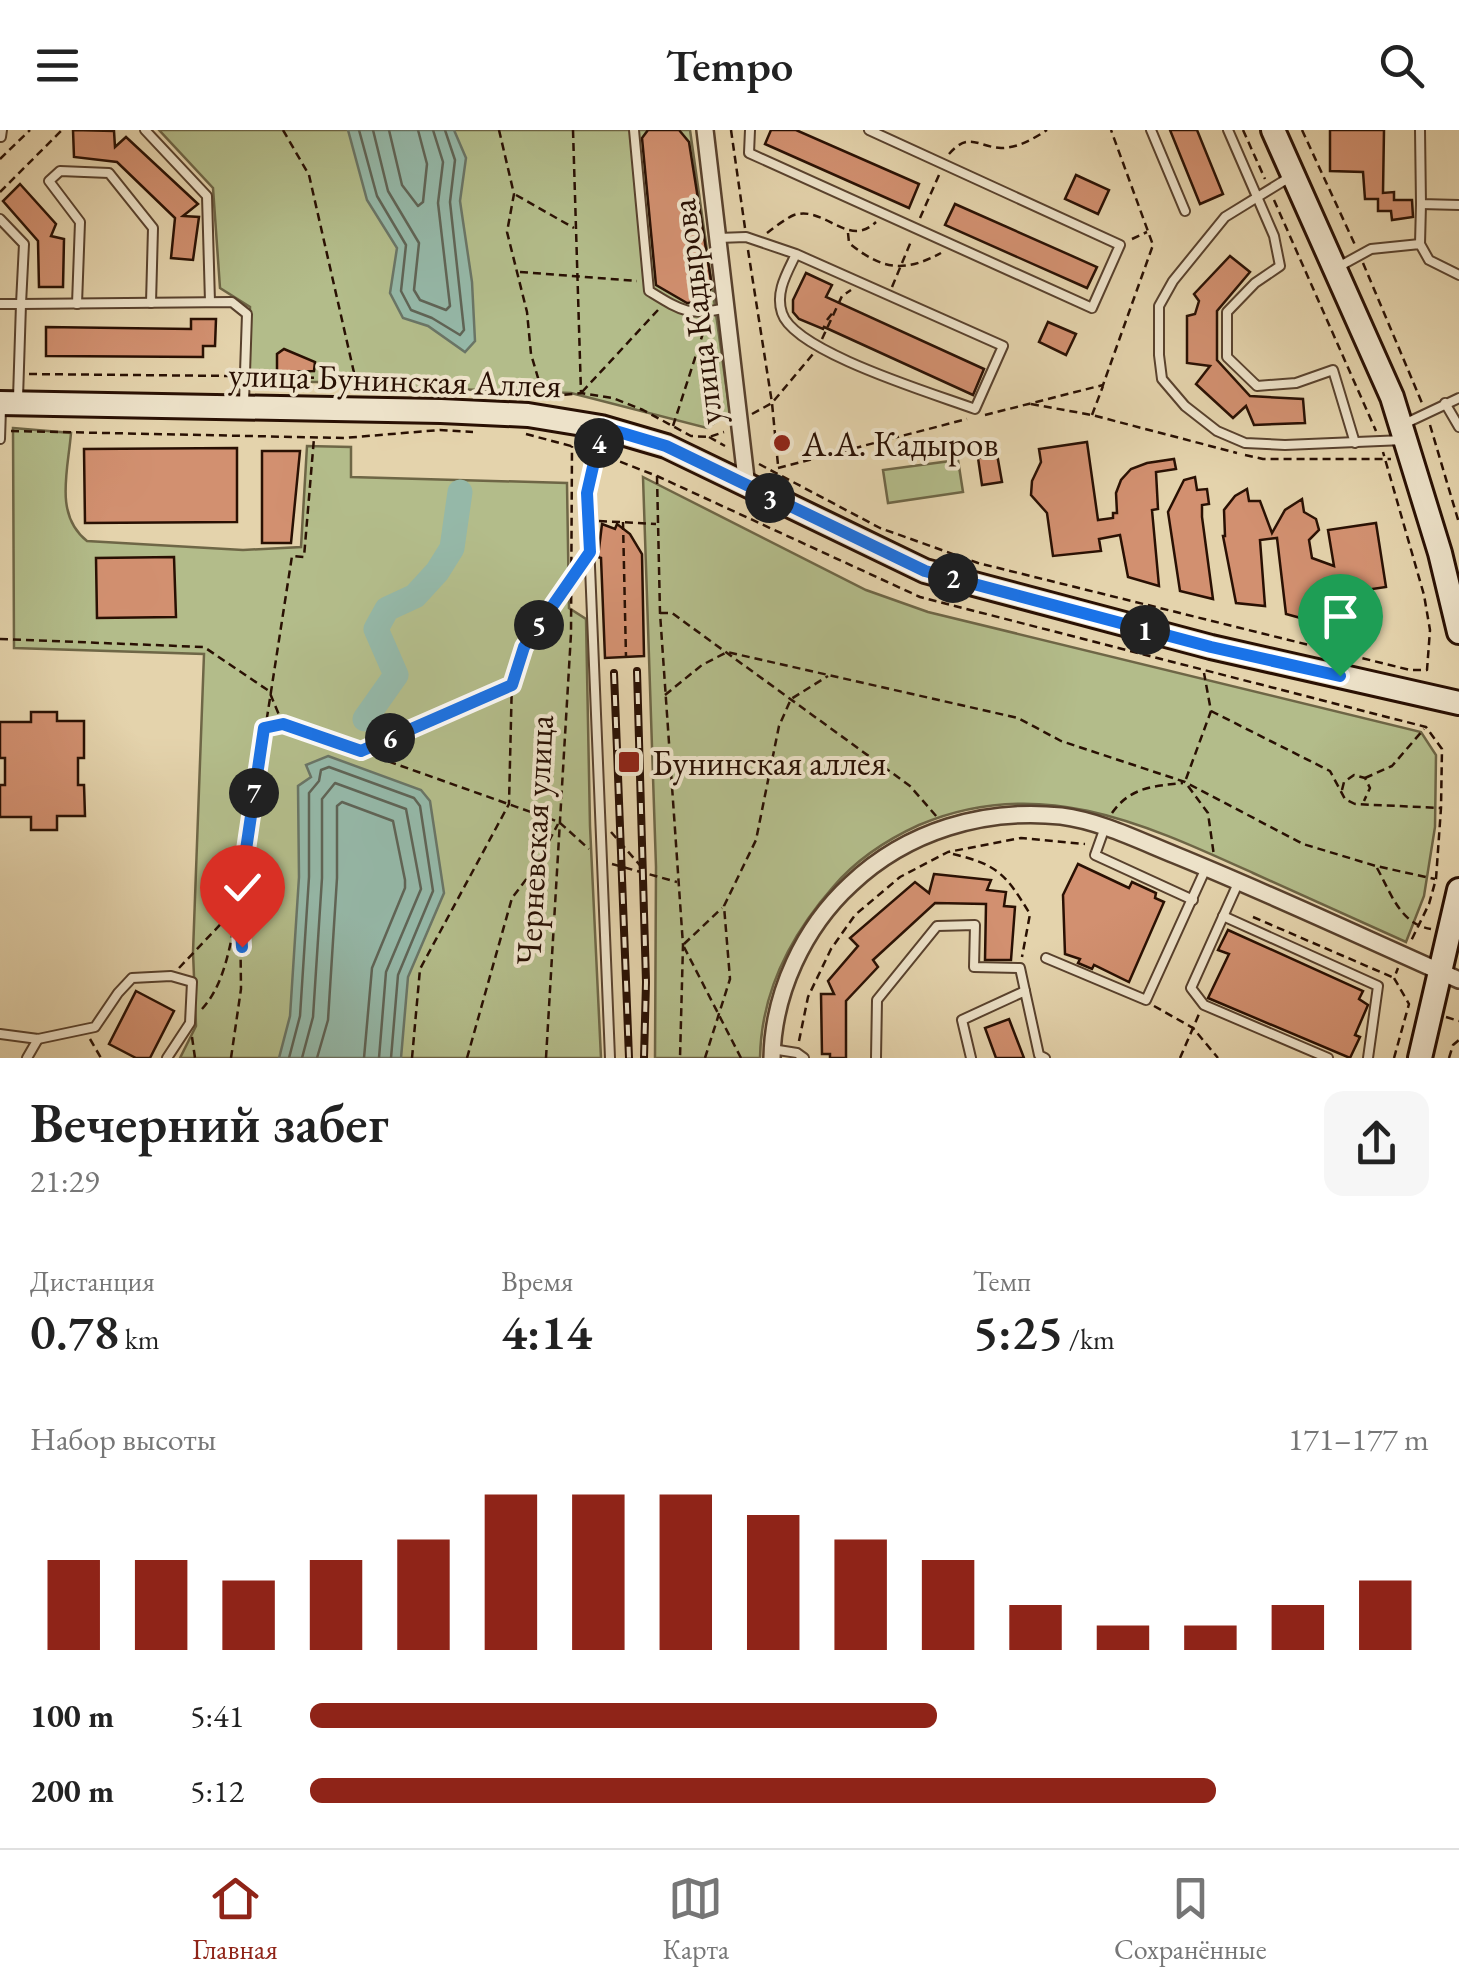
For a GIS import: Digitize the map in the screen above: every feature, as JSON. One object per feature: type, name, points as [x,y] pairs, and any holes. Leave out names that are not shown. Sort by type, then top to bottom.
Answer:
[{"type":"street","name":"улица Кадырова","points":[[705,130],[718,238],[718,310],[747,487]]},
{"type":"street","points":[[1274,130],[1392,397],[1459,632]]},
{"type":"street","name":"улица Бунинская Аллея","points":[[6,403],[441,411],[534,403],[666,446],[925,571],[1211,647],[1459,703]]},
{"type":"street","points":[[772,1053],[782,996],[793,964],[831,902],[898,848],[940,829],[1026,814],[1064,816],[1106,827],[1450,976]]},
{"type":"street","points":[[1420,1058],[1450,976],[1451,933],[1459,890]]},
{"type":"lane","points":[[145,130],[207,196],[210,302]]},
{"type":"lane","points":[[634,130],[649,292],[685,312],[718,310]]},
{"type":"lane","points":[[750,130],[749,154],[1092,308],[1120,244],[870,130]]},
{"type":"lane","points":[[1151,130],[1185,211]]},
{"type":"lane","points":[[1228,130],[1274,236],[1280,266],[1227,312],[1227,357],[1258,386],[1296,383],[1333,370],[1355,443]]},
{"type":"lane","points":[[1420,130],[1420,244],[1429,260],[1459,276]]},
{"type":"lane","points":[[78,304],[80,222],[49,181],[60,171],[110,172],[153,228],[151,303]]},
{"type":"lane","points":[[1294,175],[1225,217],[1173,281],[1159,306],[1162,379],[1186,406],[1217,431],[1245,442],[1355,443],[1403,433],[1426,412],[1459,398]]},
{"type":"lane","points":[[1420,204],[1459,205]]},
{"type":"lane","points":[[0,220],[24,244],[19,374],[6,403],[0,439]]},
{"type":"lane","points":[[718,238],[746,237],[796,254],[1003,346],[975,409],[817,348],[782,317],[778,294],[796,254]]},
{"type":"lane","points":[[1336,268],[1382,246],[1420,244]]},
{"type":"lane","points":[[0,304],[232,302],[246,314],[244,406]]},
{"type":"lane","points":[[1445,403],[1459,427]]},
{"type":"lane","points":[[602,427],[587,493],[610,1058]]},
{"type":"lane","points":[[1106,827],[1095,855],[1192,900]]},
{"type":"lane","points":[[1046,958],[1146,1000],[1192,900],[1212,870]]},
{"type":"lane","points":[[1239,882],[1192,988],[1204,1005],[1328,1058]]},
{"type":"lane","points":[[1223,916],[1378,986],[1368,1058]]},
{"type":"lane","points":[[876,1058],[877,1000],[937,926],[975,926],[974,967],[1020,968],[1038,1055],[1046,1058]]},
{"type":"lane","points":[[0,1034],[38,1039],[96,1027],[132,978],[170,976],[192,982],[190,1022],[167,1058]]},
{"type":"lane","points":[[971,1058],[962,1020],[1025,991]]},
{"type":"lane","points":[[27,1058],[38,1039]]},
{"type":"lane","points":[[772,1053],[801,1055]]},
{"type":"path","points":[[0,159],[30,130]]},
{"type":"path","points":[[0,192],[62,130]]},
{"type":"path","points":[[283,130],[308,175],[356,380]]},
{"type":"path","points":[[499,130],[514,194],[508,232],[527,312],[534,403]]},
{"type":"path","points":[[573,130],[580,393]]},
{"type":"path","points":[[731,130],[772,403],[776,472],[880,528],[978,563],[1410,670],[1427,670]]},
{"type":"path","points":[[1092,415],[1153,245],[1111,130]]},
{"type":"path","points":[[1302,130],[1426,412],[1459,523]]},
{"type":"path","points":[[514,194],[575,228]]},
{"type":"path","points":[[746,237],[763,236],[796,214],[814,214],[848,232],[869,228],[884,214]]},
{"type":"path","points":[[888,295],[916,228]]},
{"type":"path","points":[[1120,244],[1148,231]]},
{"type":"path","points":[[848,232],[849,243],[870,260],[902,267],[914,268],[955,246]]},
{"type":"path","points":[[518,272],[648,282]]},
{"type":"path","points":[[0,431],[344,438],[441,411],[534,403],[580,393],[628,404],[691,436],[720,435],[772,403],[817,348],[842,296],[866,285]]},
{"type":"path","points":[[580,393],[666,301]]},
{"type":"path","points":[[672,428],[718,310]]},
{"type":"path","points":[[827,320],[832,310],[836,312]]},
{"type":"path","points":[[19,374],[356,380],[409,391],[441,411]]},
{"type":"path","points":[[778,468],[1103,385]]},
{"type":"path","points":[[1030,404],[1092,415],[1263,459],[1386,461]]},
{"type":"path","points":[[190,1022],[213,997],[229,949],[292,556],[304,557],[314,436]]},
{"type":"path","name":"Черневская улица","points":[[546,1058],[571,634],[572,446]]},
{"type":"path","points":[[656,476],[660,613],[683,945],[680,1058]]},
{"type":"path","points":[[588,520],[658,524]]},
{"type":"path","points":[[623,522],[626,657]]},
{"type":"path","points":[[412,1058],[420,970],[509,804],[512,685],[524,647],[590,552]]},
{"type":"path","points":[[660,613],[672,613],[910,786],[936,812],[948,852]]},
{"type":"path","points":[[0,639],[204,646],[268,691],[283,724]]},
{"type":"path","points":[[665,696],[702,665],[727,652],[1018,718],[1062,741],[1185,782],[1303,844],[1436,879]]},
{"type":"path","points":[[1185,782],[1212,711],[1204,671]]},
{"type":"path","points":[[683,945],[724,906],[756,840],[779,726],[791,698],[829,676]]},
{"type":"path","points":[[361,751],[512,685]]},
{"type":"path","points":[[1212,711],[1330,770],[1346,799],[1355,804],[1442,808]]},
{"type":"path","points":[[264,728],[283,724],[559,822],[602,861],[678,882]]},
{"type":"path","points":[[1342,790],[1344,782],[1354,775],[1365,778],[1392,766],[1426,727],[1442,750],[1436,879],[1429,904],[1394,978]]},
{"type":"path","points":[[1363,802],[1370,788],[1365,778]]},
{"type":"path","points":[[1106,827],[1114,809],[1128,795],[1144,788],[1185,782]]},
{"type":"path","points":[[1185,782],[1208,813],[1212,870]]},
{"type":"path","points":[[600,819],[647,874]]},
{"type":"path","points":[[467,1058],[512,898],[534,869],[559,822]]},
{"type":"path","points":[[801,1055],[808,997],[831,948],[855,915],[900,877],[948,852],[1021,838],[1084,844],[1097,849]]},
{"type":"path","points":[[948,852],[980,860],[1007,877],[1030,914],[1020,968]]},
{"type":"path","points":[[1376,866],[1407,920],[1417,927],[1451,933]]},
{"type":"path","points":[[230,1058],[242,989],[239,897]]},
{"type":"path","points":[[170,976],[238,906]]},
{"type":"path","points":[[705,1058],[730,978],[724,906]]},
{"type":"path","points":[[1228,906],[1394,978],[1409,1004],[1394,1058]]},
{"type":"path","points":[[683,945],[741,1058]]},
{"type":"path","points":[[1146,1000],[1192,1028],[1218,1058]]},
{"type":"path","points":[[1180,1058],[1204,1005]]},
{"type":"path","points":[[84,1030],[101,1058]]},
{"type":"path","points":[[1450,1058],[1453,1045],[1459,1040]]},
{"type":"green space","points":[[159,130],[690,130],[730,413],[707,428],[571,393],[348,382],[248,382],[250,307],[220,288],[213,188]]},
{"type":"green space","points":[[13,428],[71,433],[67,505],[70,518],[87,541],[243,550],[301,547],[307,446],[351,447],[351,477],[567,483],[569,608],[586,619],[590,826],[601,1058],[180,1058],[196,1026],[193,952],[204,654],[14,648]]},
{"type":"green space","points":[[958,460],[963,492],[888,503],[883,470]]},
{"type":"green space","points":[[643,477],[866,590],[928,612],[1421,732],[1436,755],[1435,827],[1424,896],[1406,942],[1212,854],[1130,822],[1048,805],[1006,804],[963,810],[919,825],[883,844],[833,887],[804,925],[781,966],[766,1010],[760,1058],[655,1058],[656,867]]},
{"type":"water","points":[[348,130],[454,130],[466,158],[460,201],[472,282],[475,341],[465,352],[428,326],[403,318],[390,293],[397,248],[367,200]]},
{"type":"water","points":[[328,756],[421,790],[430,801],[444,893],[408,977],[401,1058],[279,1058],[290,1016],[299,877],[298,786],[311,777],[306,765]]},
{"type":"building","points":[[73,130],[114,131],[115,147],[126,137],[198,204],[183,216],[199,217],[193,260],[171,258],[175,218],[117,162],[74,157]]},
{"type":"building","points":[[648,130],[679,130],[689,142],[712,287],[702,302],[687,303],[656,285],[642,138]]},
{"type":"building","points":[[771,130],[796,130],[919,184],[909,208],[765,144]]},
{"type":"building","points":[[1170,130],[1197,130],[1223,194],[1200,204]]},
{"type":"building","points":[[1330,130],[1384,130],[1383,193],[1394,192],[1394,200],[1412,200],[1413,217],[1392,220],[1391,211],[1378,211],[1378,199],[1365,199],[1363,172],[1330,171]]},
{"type":"building","points":[[1076,175],[1109,190],[1098,214],[1065,199]]},
{"type":"building","points":[[20,184],[56,224],[51,236],[64,239],[63,287],[39,287],[38,241],[3,201]]},
{"type":"building","points":[[955,204],[1097,267],[1087,288],[945,225]]},
{"type":"building","points":[[1230,256],[1250,272],[1217,311],[1217,360],[1250,396],[1303,399],[1305,423],[1254,425],[1246,406],[1233,418],[1196,384],[1210,366],[1187,363],[1187,316],[1195,314],[1199,301],[1194,294]]},
{"type":"building","points":[[806,273],[832,285],[826,297],[984,369],[973,395],[799,319],[793,312],[793,300]]},
{"type":"building","points":[[191,319],[216,319],[215,346],[203,346],[203,357],[46,356],[46,327],[191,329]]},
{"type":"building","points":[[1048,322],[1076,334],[1066,355],[1039,342]]},
{"type":"building","points":[[284,349],[315,362],[314,371],[277,372],[277,354]]},
{"type":"building","points":[[1087,442],[1098,520],[1113,518],[1113,513],[1117,513],[1116,493],[1131,469],[1174,459],[1176,469],[1156,472],[1158,509],[1152,510],[1159,586],[1128,577],[1120,535],[1099,539],[1101,551],[1053,556],[1047,513],[1031,495],[1032,481],[1041,462],[1039,449]]},
{"type":"building","points":[[237,448],[237,522],[85,523],[84,449]]},
{"type":"building","points":[[262,451],[300,451],[291,543],[262,543]]},
{"type":"building","points":[[997,454],[1002,482],[982,485],[978,458]]},
{"type":"building","points":[[1195,477],[1197,490],[1207,489],[1209,504],[1202,505],[1202,517],[1213,599],[1180,591],[1168,512],[1184,480]]},
{"type":"building","points":[[1247,489],[1249,501],[1260,501],[1272,533],[1285,510],[1302,499],[1304,512],[1316,519],[1319,530],[1309,540],[1312,558],[1334,566],[1328,530],[1376,523],[1386,587],[1318,597],[1319,623],[1286,614],[1277,538],[1260,540],[1265,606],[1236,603],[1223,536],[1224,510]]},
{"type":"building","points":[[602,524],[615,529],[617,524],[630,534],[642,554],[644,656],[605,658],[598,557]]},
{"type":"building","points":[[174,557],[176,617],[97,618],[96,558]]},
{"type":"building","points":[[31,712],[57,712],[57,721],[84,721],[84,758],[78,758],[78,785],[84,785],[85,816],[57,816],[57,830],[31,830],[31,817],[0,817],[5,758],[0,758],[0,722],[31,722]]},
{"type":"building","points":[[1078,864],[1129,888],[1132,882],[1156,893],[1155,898],[1164,902],[1129,982],[1094,965],[1092,969],[1078,963],[1080,959],[1065,954],[1063,895]]},
{"type":"building","points":[[934,874],[991,880],[987,890],[1006,892],[1004,906],[1015,907],[1011,960],[985,960],[986,904],[935,903],[873,960],[878,967],[846,1001],[846,1058],[822,1054],[821,994],[834,994],[828,981],[858,946],[850,938],[915,882],[929,893]]},
{"type":"building","points":[[1228,930],[1363,991],[1359,999],[1368,1005],[1350,1058],[1208,998],[1229,954],[1218,950]]},
{"type":"building","points":[[136,991],[174,1011],[150,1058],[136,1058],[109,1044]]},
{"type":"building","points":[[1009,1019],[1024,1058],[996,1058],[985,1028]]},
{"type":"waterway","points":[[365,719],[396,675],[376,629],[387,609],[415,596],[452,548],[460,492]]},
{"type":"railway","points":[[637,671],[646,982],[644,1058]]},
{"type":"railway","points":[[614,673],[629,1058]]},
{"type":"place","name":"А.А. Кадыров","points":[[782,443]]},
{"type":"place","name":"Бунинская аллея","points":[[629,762]]},
{"type":"route","points":[[242,947],[239,897],[264,728],[283,724],[361,751],[512,685],[524,647],[590,552],[587,493],[602,427],[666,446],[925,571],[1211,647],[1340,676]]}]
